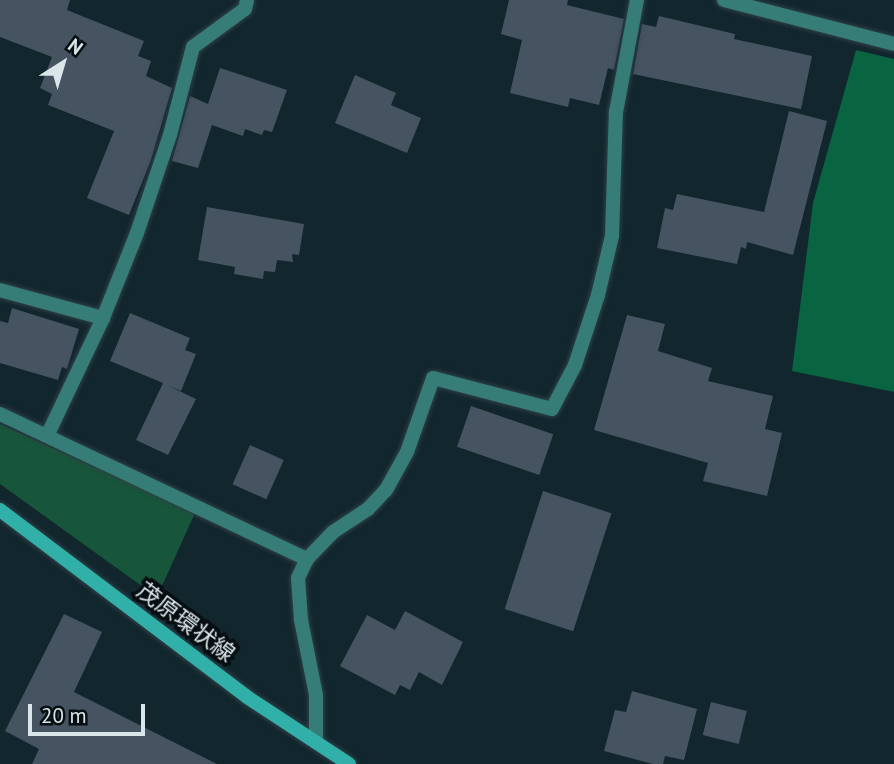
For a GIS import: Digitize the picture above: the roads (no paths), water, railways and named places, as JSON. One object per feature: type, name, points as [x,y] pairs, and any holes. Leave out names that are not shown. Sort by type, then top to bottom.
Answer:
[{"type":"main road","name":"茂原環状線","points":[[0,510],[247,697],[349,764]]},
{"type":"street","points":[[47,436],[103,318],[137,233],[166,148],[193,47],[245,9],[247,0]]},
{"type":"street","points":[[316,742],[316,695],[301,620],[298,578],[307,559],[333,532],[368,509],[386,490],[407,453],[433,378],[552,410],[575,365],[598,295],[612,236],[616,111],[636,0]]},
{"type":"street","points":[[724,0],[894,44]]},
{"type":"street","points":[[0,290],[103,318]]},
{"type":"street","points":[[0,414],[307,559]]}]
